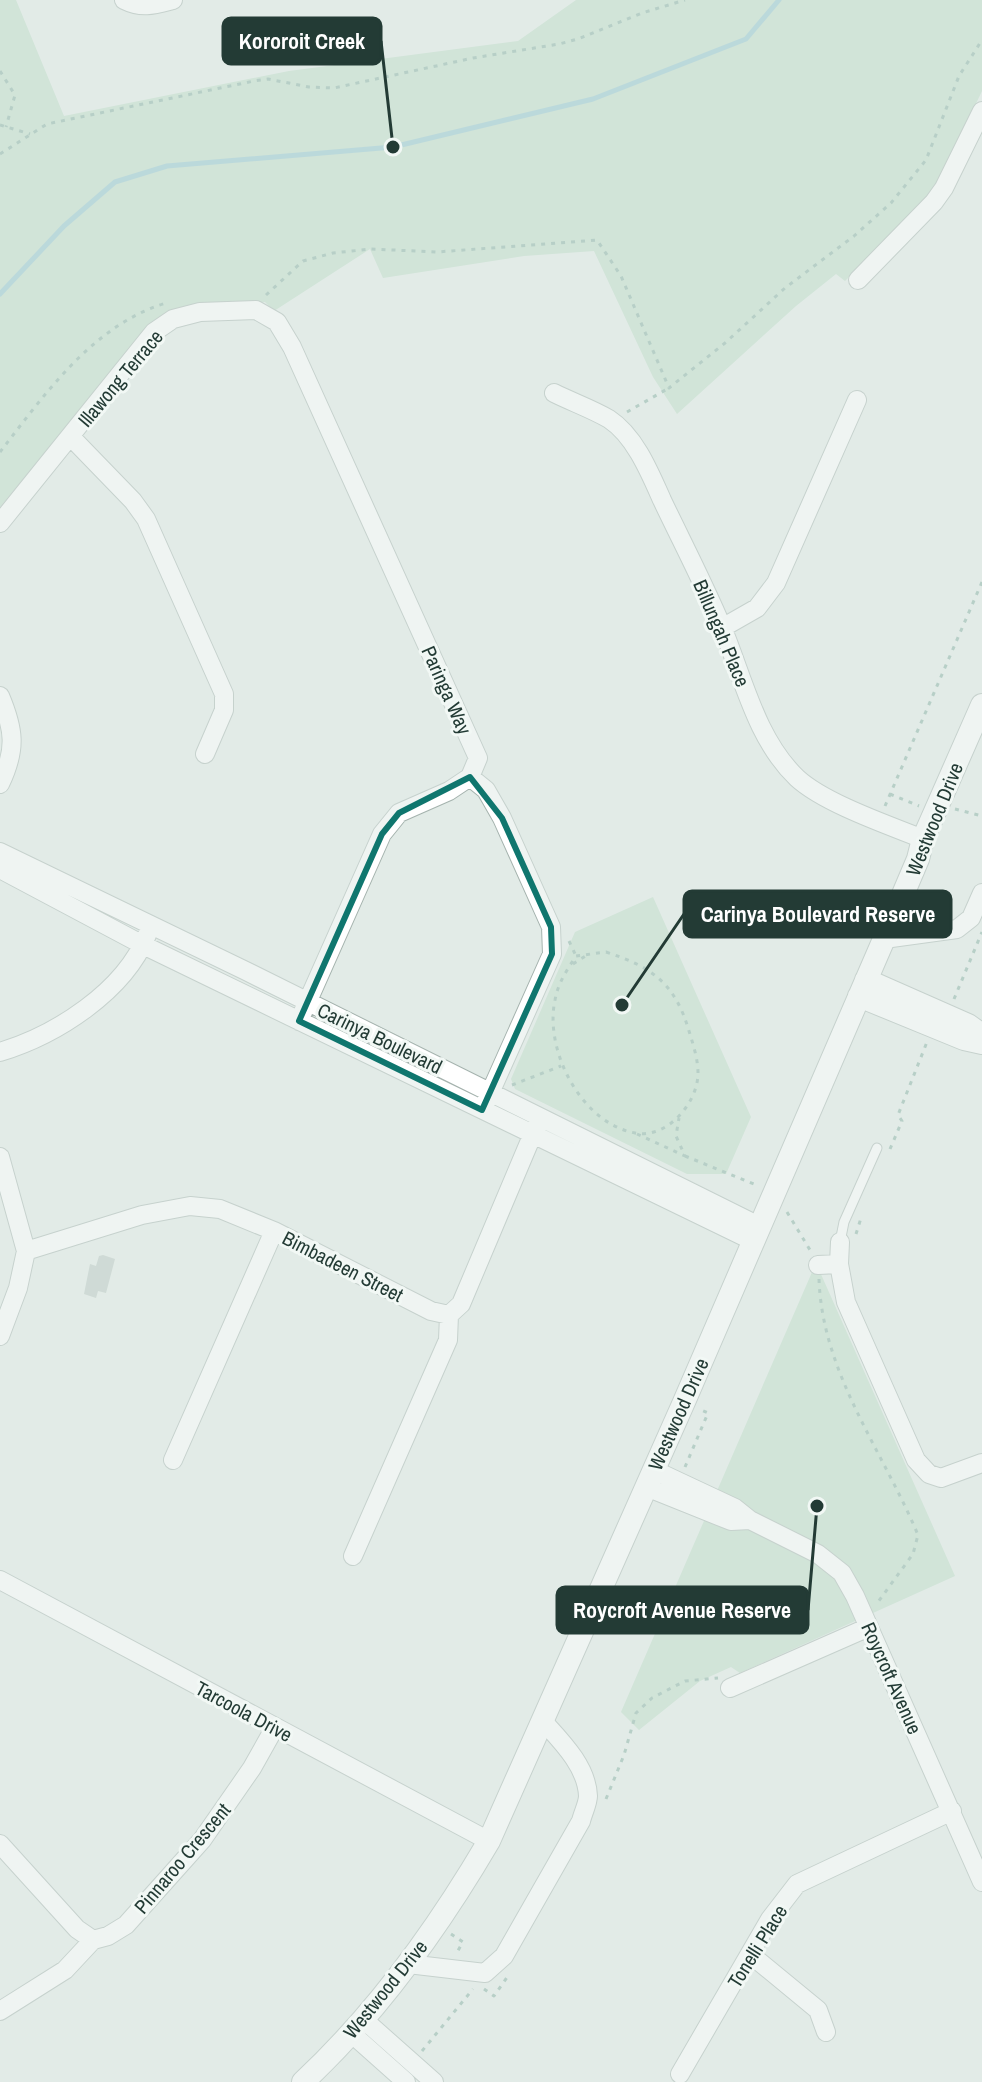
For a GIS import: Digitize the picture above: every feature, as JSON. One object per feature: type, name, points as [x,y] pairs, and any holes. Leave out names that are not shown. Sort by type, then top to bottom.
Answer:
[{"type":"street","points":[[124,0],[137,6],[149,6],[173,0]]},
{"type":"street","points":[[858,280],[939,195],[982,111]]},
{"type":"street","name":"Illawong Terrace","points":[[0,523],[154,332],[173,319],[200,312],[256,310],[277,322]]},
{"type":"street","name":"Paringa Way","points":[[277,322],[292,347],[478,758],[470,777]]},
{"type":"street","name":"Billungah Place","points":[[554,393],[610,420],[630,441],[649,471],[722,628],[743,685],[773,748],[785,765],[800,781],[849,809],[923,839]]},
{"type":"street","points":[[722,628],[757,608],[776,583],[857,400]]},
{"type":"street","points":[[71,437],[133,501],[146,519],[224,694],[224,710],[205,754]]},
{"type":"street","points":[[0,696],[11,723],[13,747],[0,784]]},
{"type":"street","name":"Westwood Drive","points":[[307,2080],[408,1964],[489,1841],[684,1402],[982,705]]},
{"type":"street","points":[[299,1021],[382,834],[399,813],[449,791],[470,777],[486,790],[502,818],[551,927],[552,954],[493,1097]]},
{"type":"street","name":"Carinya Boulevard","points":[[0,852],[143,945],[395,1067],[493,1097]]},
{"type":"street","name":"Carinya Boulevard","points":[[0,869],[151,926],[219,957],[493,1097],[536,1126],[756,1234]]},
{"type":"street","points":[[884,939],[957,929],[971,918],[982,893]]},
{"type":"street","points":[[0,1052],[62,1027],[106,991],[143,945],[151,926]]},
{"type":"street","points":[[863,988],[968,1025],[982,1035]]},
{"type":"street","points":[[863,988],[948,1033],[982,1043]]},
{"type":"street","points":[[353,1556],[448,1340],[449,1315],[461,1304],[536,1126]]},
{"type":"street","points":[[0,1157],[26,1251],[18,1288],[0,1336]]},
{"type":"street","name":"Bimbadeen Street","points":[[26,1251],[142,1215],[190,1206],[220,1209],[274,1231],[431,1311],[449,1315]]},
{"type":"street","points":[[173,1460],[274,1231]]},
{"type":"street","points":[[847,1239],[839,1264],[843,1292],[851,1317],[916,1460],[931,1475],[941,1478],[982,1463]]},
{"type":"street","points":[[818,1265],[839,1264]]},
{"type":"street","name":"Roycroft Avenue","points":[[650,1479],[735,1508],[750,1520],[818,1554],[842,1573],[982,1882]]},
{"type":"street","name":"Tarcoola Drive","points":[[0,1580],[489,1841]]},
{"type":"street","points":[[730,1688],[869,1627]]},
{"type":"street","points":[[408,1964],[485,1973],[504,1956],[581,1821],[588,1796],[582,1773],[564,1744],[542,1720]]},
{"type":"street","name":"Pinnaroo Crescent","points":[[93,1940],[108,1936],[126,1925],[202,1840],[252,1768],[275,1727]]},
{"type":"street","name":"Tonelli Place","points":[[680,2074],[770,1919],[797,1884],[952,1811]]},
{"type":"street","points":[[0,1844],[77,1929],[93,1940],[65,1970],[0,2011]]},
{"type":"street","points":[[750,1954],[818,2010],[826,2032]]},
{"type":"street","points":[[357,2026],[406,2082]]},
{"type":"street","points":[[357,2026],[434,2082]]},
{"type":"lane","points":[[212,976],[219,957]]},
{"type":"lane","points":[[238,989],[246,971]]},
{"type":"lane","points":[[395,1067],[401,1049]]},
{"type":"lane","points":[[847,1239],[844,1222],[877,1148]]},
{"type":"path","points":[[0,154],[47,124],[268,79],[334,88],[473,58],[559,44],[685,0]]},
{"type":"path","points":[[610,420],[669,388],[725,343],[785,288],[854,236],[891,203],[926,160],[959,76],[982,40]]},
{"type":"path","points":[[0,71],[15,95],[6,127]]},
{"type":"path","points":[[0,125],[30,134]]},
{"type":"path","points":[[265,296],[303,261],[333,253],[371,249],[437,252],[597,240],[621,276],[669,388]]},
{"type":"path","points":[[882,813],[982,582]]},
{"type":"path","points":[[890,794],[919,806]]},
{"type":"path","points":[[954,809],[982,816]]},
{"type":"path","points":[[952,1003],[982,932]]},
{"type":"path","points":[[685,1156],[676,1136],[679,1118],[692,1098],[698,1074],[684,1012],[663,981],[636,962],[606,952],[576,956],[561,980],[554,1001],[553,1034],[561,1066],[573,1086],[611,1124],[637,1134],[685,1156],[774,1193],[797,1225],[818,1265],[819,1304],[838,1371],[918,1535],[913,1554],[875,1607]]},
{"type":"path","points":[[890,1150],[902,1121],[898,1115],[929,1039]]},
{"type":"path","points":[[493,1097],[561,1066]]},
{"type":"path","points":[[637,1134],[659,1129],[679,1118]]},
{"type":"path","points":[[847,1239],[865,1207]]},
{"type":"path","points":[[683,1470],[708,1413],[684,1402]]},
{"type":"highlighted area","points":[[470,777],[502,818],[551,927],[552,954],[482,1110],[299,1021],[382,834],[399,813]]},
{"type":"green space","points":[[0,0],[16,0],[64,116],[289,71],[518,41],[576,0],[982,0],[982,91],[932,194],[845,281],[836,274],[796,306],[677,414],[653,377],[594,251],[524,256],[383,278],[370,249],[274,311],[265,302],[180,308],[154,321],[0,507]]},
{"type":"green space","points":[[653,897],[751,1117],[726,1174],[687,1174],[515,1089],[511,1079],[575,932]]},
{"type":"green space","points":[[816,1263],[955,1576],[740,1673],[731,1667],[700,1681],[639,1730],[621,1712]]},
{"type":"building","points":[[99,1256],[115,1259],[106,1293],[98,1291],[96,1298],[84,1294],[90,1264],[96,1266]]},
{"type":"waterway","points":[[0,294],[64,226],[115,182],[167,166],[393,147],[593,99],[746,39],[779,0]]},
{"type":"place","name":"Kororoit Creek","points":[[393,147]]},
{"type":"place","name":"Carinya Boulevard Reserve","points":[[622,1005]]},
{"type":"place","name":"Roycroft Avenue Reserve","points":[[817,1506]]}]
